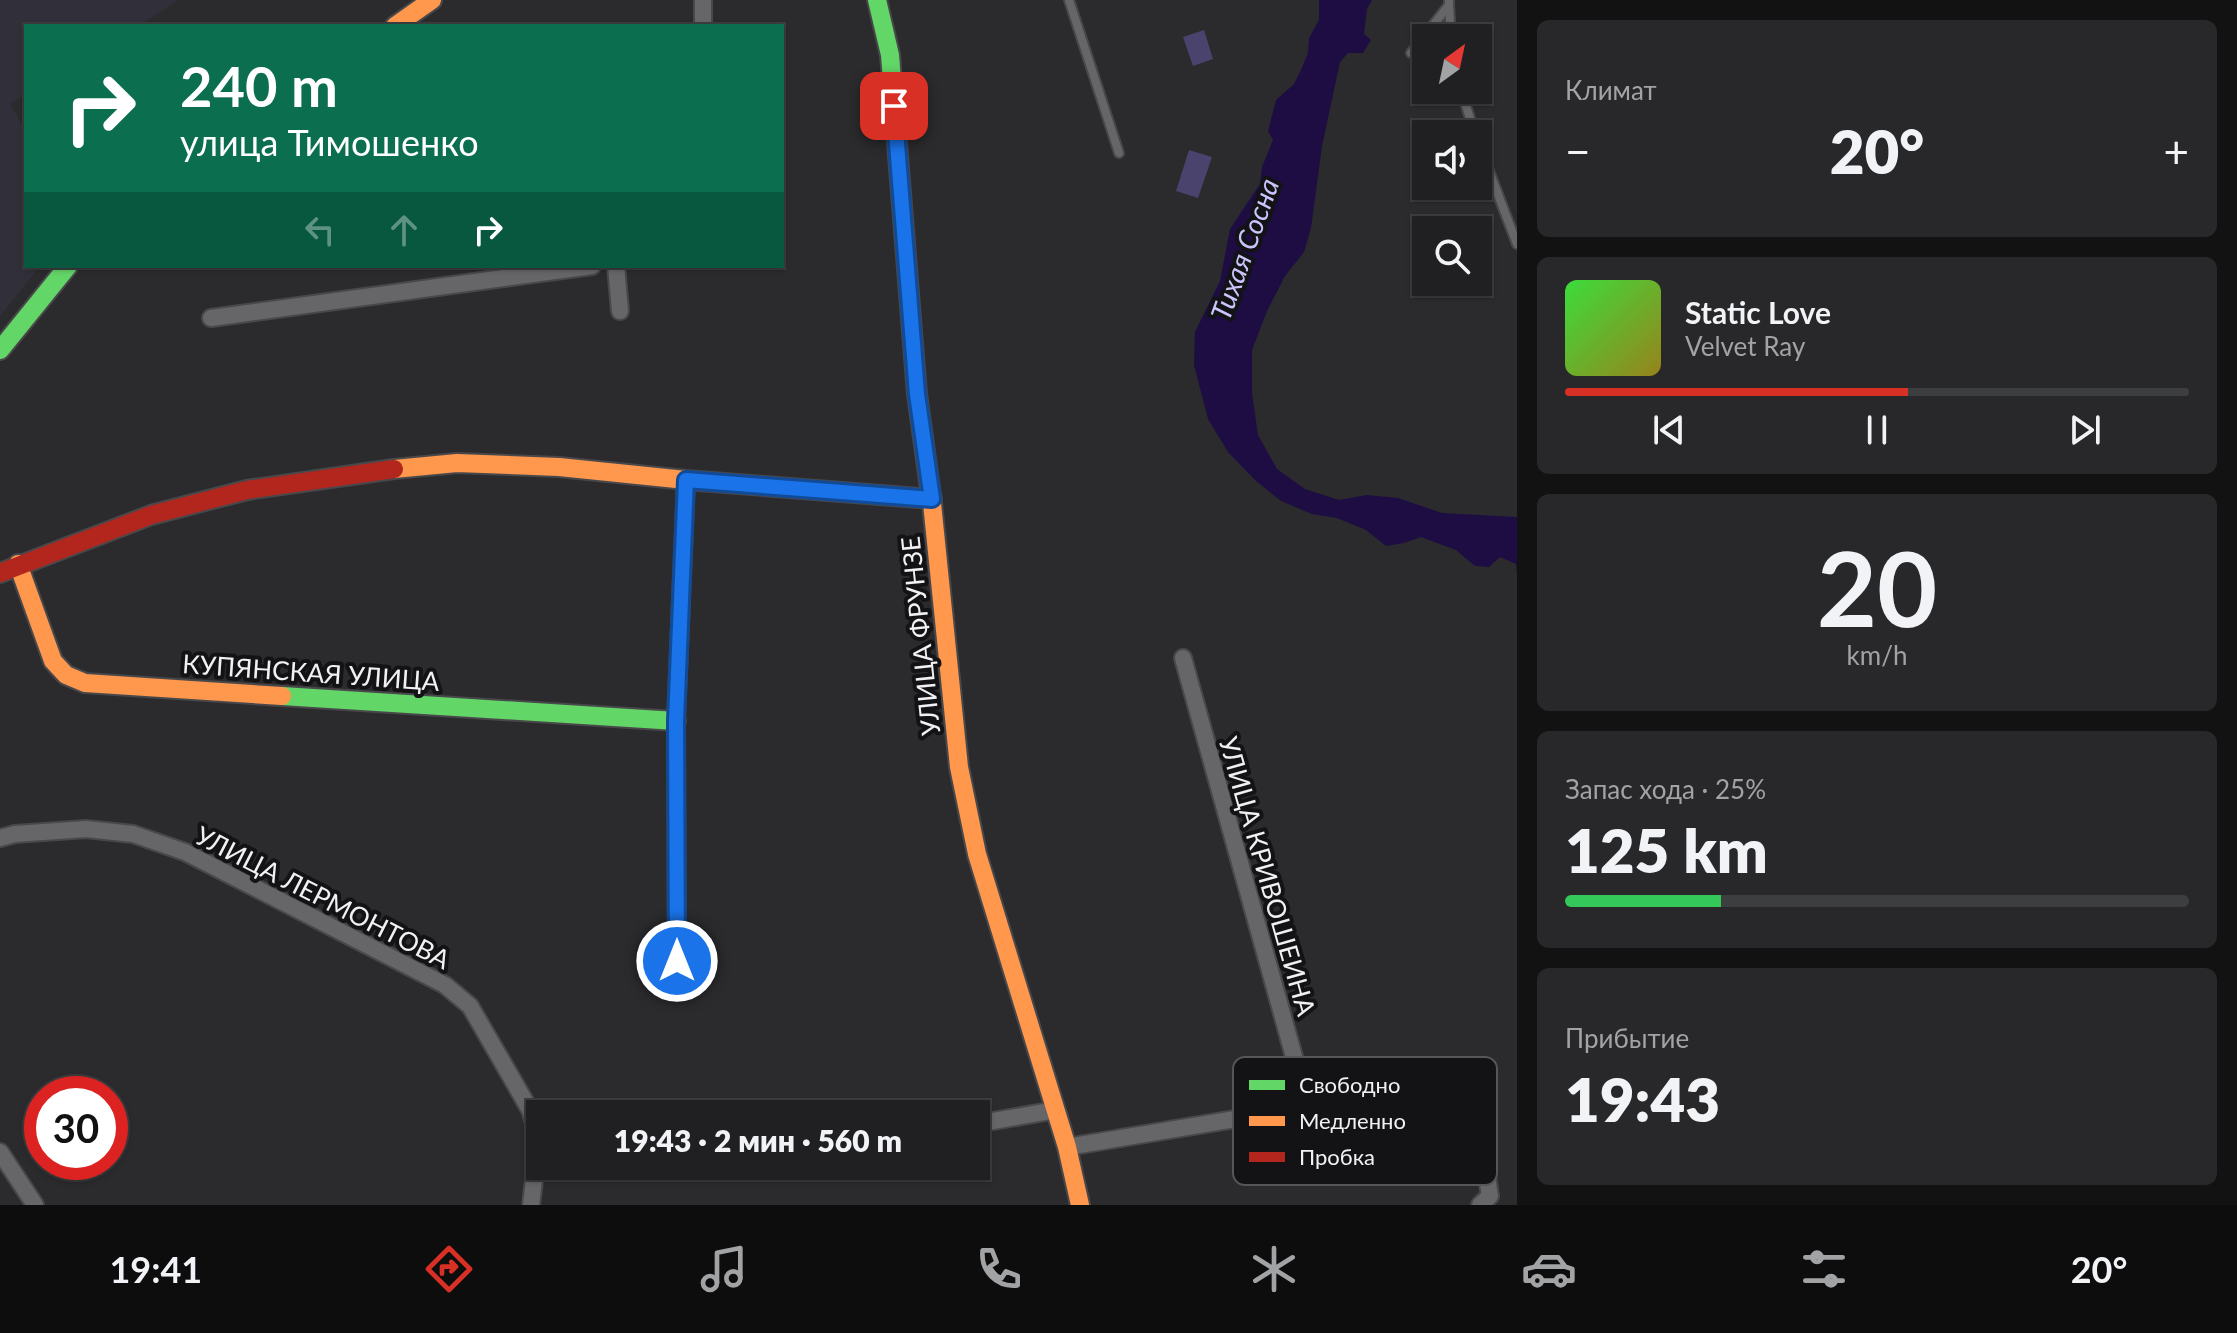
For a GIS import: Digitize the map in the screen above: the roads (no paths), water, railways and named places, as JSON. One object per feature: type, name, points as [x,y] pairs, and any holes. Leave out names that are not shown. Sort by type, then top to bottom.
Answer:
[{"type":"street","points":[[398,24],[432,0]]},
{"type":"street","points":[[703,0],[703,24]]},
{"type":"street","name":"УЛИЦА ФРУНЗЕ","points":[[877,0],[890,55],[917,394],[932,499],[959,767],[977,854],[1067,1147],[1080,1205]]},
{"type":"street","points":[[0,350],[44,283],[65,268]]},
{"type":"street","points":[[211,318],[577,268]]},
{"type":"street","points":[[616,268],[620,311]]},
{"type":"street","points":[[0,573],[151,515],[247,490],[353,473],[457,463],[559,467],[932,499]]},
{"type":"street","points":[[677,991],[676,721],[686,480]]},
{"type":"street","name":"КУПЯНСКАЯ УЛИЦА","points":[[18,564],[53,661],[66,675],[85,683],[676,721]]},
{"type":"street","name":"УЛИЦА КРИВОШЕИНА","points":[[1183,658],[1294,1057]]},
{"type":"street","name":"УЛИЦА ЛЕРМОНТОВА","points":[[0,838],[15,834],[86,829],[133,834],[185,852],[445,985],[470,1006],[526,1103]]},
{"type":"street","points":[[990,1122],[1056,1110]]},
{"type":"street","points":[[1067,1147],[1233,1119]]},
{"type":"street","points":[[0,1152],[35,1205]]},
{"type":"street","name":"УЛИЦА ЛЕРМОНТОВА","points":[[531,1205],[534,1180]]},
{"type":"street","name":"УЛИЦА КРИВОШЕИНА","points":[[1480,1205],[1490,1196],[1488,1185]]},
{"type":"lane","points":[[1069,0],[1119,153]]},
{"type":"lane","points":[[1449,3],[1450,24]]},
{"type":"lane","points":[[1411,53],[1449,3]]},
{"type":"lane","points":[[1492,179],[1517,244]]},
{"type":"water","name":"Тихая Сосна","points":[[1319,0],[1372,0],[1367,9],[1364,34],[1371,40],[1363,53],[1348,53],[1340,62],[1322,146],[1311,228],[1304,252],[1285,276],[1252,350],[1252,393],[1258,435],[1277,469],[1305,489],[1339,500],[1367,495],[1398,498],[1442,513],[1517,517],[1517,574],[1516,564],[1500,557],[1489,567],[1475,566],[1456,550],[1421,537],[1386,546],[1366,530],[1281,501],[1228,452],[1208,419],[1194,365],[1195,332],[1220,281],[1230,229],[1260,184],[1262,167],[1273,140],[1268,131],[1276,100],[1294,84],[1301,70],[1308,53],[1309,38],[1319,20]]}]
